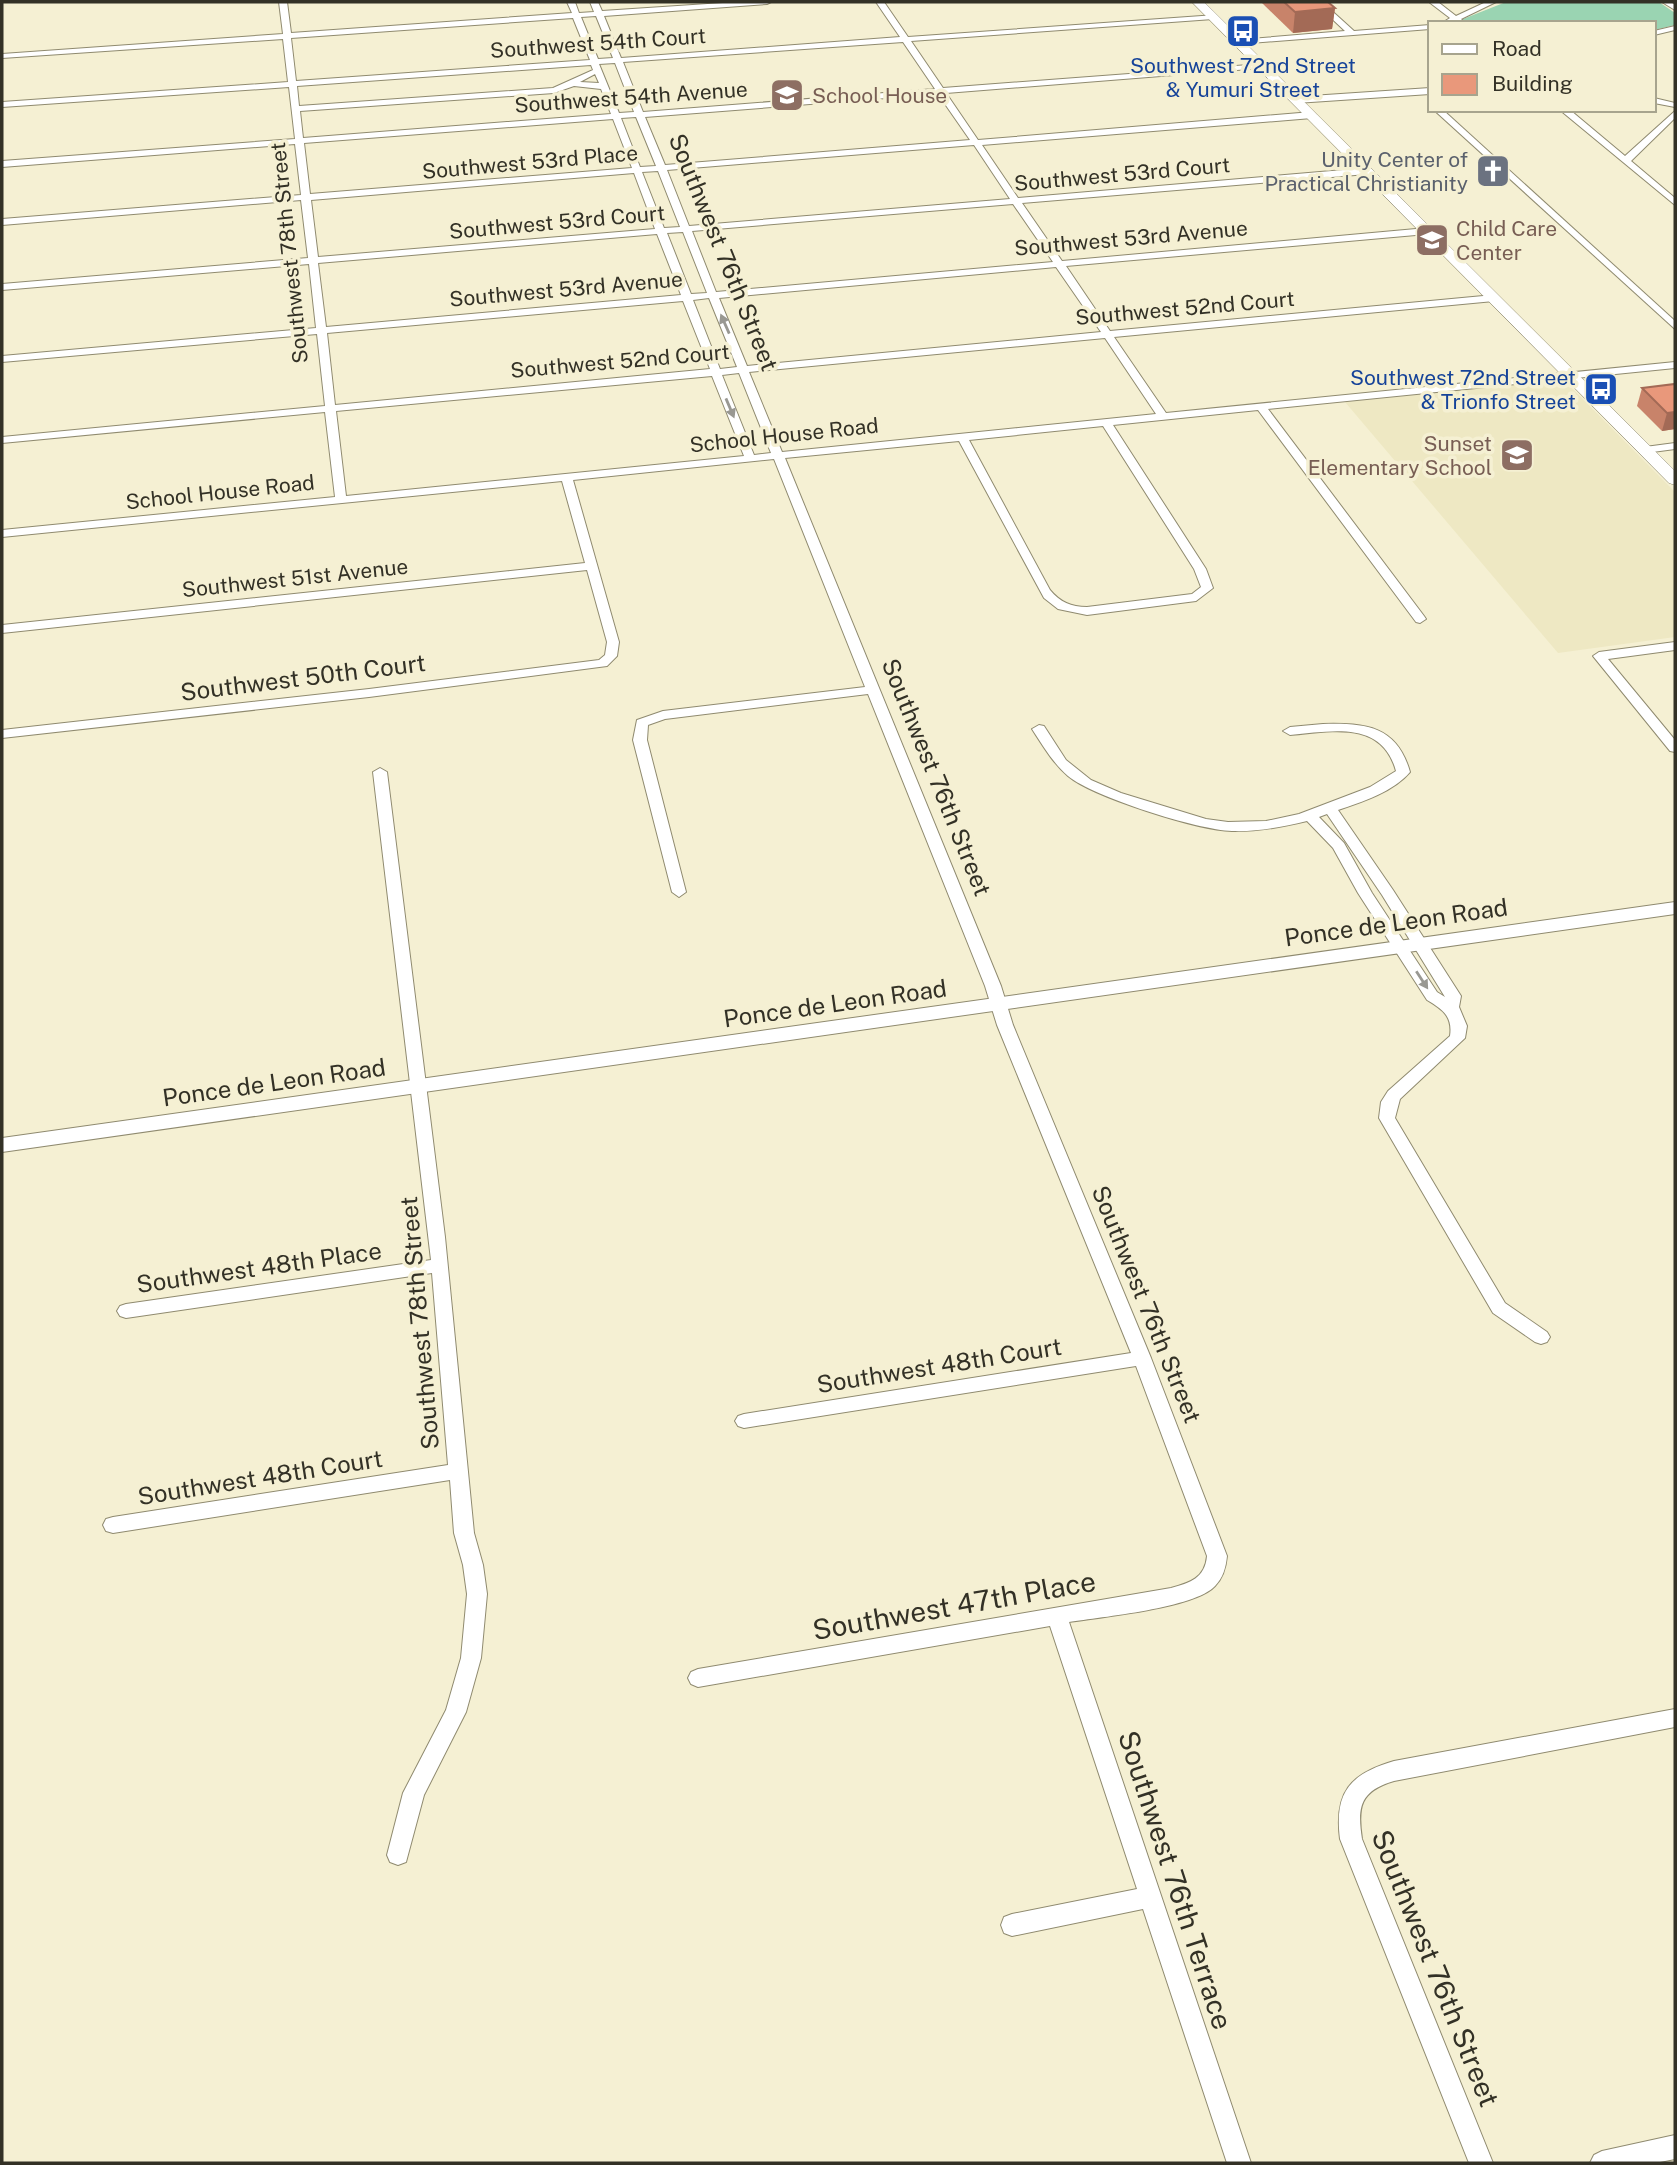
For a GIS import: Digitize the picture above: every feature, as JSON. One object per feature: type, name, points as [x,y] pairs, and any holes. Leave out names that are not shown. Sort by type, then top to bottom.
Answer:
[{"type":"main road","points":[[1198,2],[1675,480]]},
{"type":"street","name":"Southwest 78th Street","points":[[283,2],[341,500]]},
{"type":"street","name":"Southwest 76th Street","points":[[571,2],[750,458]]},
{"type":"street","name":"Southwest 76th Street","points":[[594,2],[712,295],[745,369],[777,456],[1142,1358],[1214,1543],[1217,1566],[1213,1576]]},
{"type":"street","points":[[2,56],[767,2]]},
{"type":"street","points":[[880,2],[1163,416]]},
{"type":"street","points":[[1318,2],[1353,34]]},
{"type":"street","points":[[1433,2],[1458,21],[1492,2]]},
{"type":"street","points":[[1666,2],[1675,8]]},
{"type":"street","points":[[1441,8],[1470,12]]},
{"type":"street","name":"Southwest 54th Court","points":[[2,105],[294,83],[596,66],[617,59],[1211,15]]},
{"type":"street","points":[[1238,42],[1428,27]]},
{"type":"street","points":[[1656,33],[1675,28]]},
{"type":"street","name":"Southwest 54th Avenue","points":[[2,157],[1260,64]]},
{"type":"street","points":[[296,108],[554,89],[574,83],[596,66]]},
{"type":"street","points":[[574,83],[604,86]]},
{"type":"street","points":[[1296,100],[1428,91]]},
{"type":"street","points":[[1418,92],[1428,101]]},
{"type":"street","points":[[1656,101],[1675,106]]},
{"type":"street","points":[[1440,112],[1675,326]]},
{"type":"street","points":[[1566,112],[1675,202]]},
{"type":"street","points":[[1625,161],[1675,114]]},
{"type":"street","name":"Southwest 53rd Place","points":[[2,222],[1312,116]]},
{"type":"street","name":"Southwest 54th Avenue","points":[[2,164],[299,137]]},
{"type":"street","name":"Southwest 53rd Court","points":[[2,287],[1367,171]]},
{"type":"street","name":"Southwest 53rd Avenue","points":[[2,359],[1427,231]]},
{"type":"street","name":"Southwest 52nd Court","points":[[2,440],[1494,298]]},
{"type":"street","name":"School House Road","points":[[2,534],[1675,365]]},
{"type":"street","points":[[1260,406],[1420,619]]},
{"type":"street","points":[[962,436],[1051,600],[1064,608],[1095,611],[1191,599],[1207,588],[1200,569],[1106,422]]},
{"type":"street","points":[[1645,450],[1675,446]]},
{"type":"street","points":[[567,477],[592,566]]},
{"type":"street","name":"Southwest 51st Avenue","points":[[2,629],[592,566]]},
{"type":"street","name":"Southwest 50th Court","points":[[2,734],[588,666],[608,660],[613,652],[613,642],[592,566]]},
{"type":"street","points":[[1675,646],[1599,656],[1675,748]]},
{"type":"street","points":[[679,892],[640,740],[642,723],[663,715],[873,690]]},
{"type":"street","points":[[1040,729],[1057,760],[1077,778],[1111,795],[1210,824],[1234,827],[1309,815],[1330,809],[1401,775],[1402,765],[1392,747],[1379,735],[1361,728],[1290,731]]},
{"type":"street","name":"Southwest 78th Street","points":[[380,772],[440,1265],[464,1533],[476,1579],[475,1635],[465,1684],[456,1712],[414,1793],[398,1855]]},
{"type":"street","points":[[1330,809],[1396,906],[1432,996],[1451,1007],[1460,1026],[1457,1038],[1389,1102],[1387,1118],[1499,1308],[1541,1337]]},
{"type":"street","points":[[1309,815],[1332,836],[1375,909],[1410,945]]},
{"type":"street","points":[[1343,853],[1359,851]]},
{"type":"street","points":[[1360,885],[1380,882]]},
{"type":"street","points":[[1375,909],[1396,906]]},
{"type":"street","name":"Ponce de Leon Road","points":[[2,1145],[1675,908]]},
{"type":"street","name":"Southwest 48th Place","points":[[126,1311],[440,1265]]},
{"type":"street","name":"Southwest 48th Court","points":[[744,1421],[1142,1358]]},
{"type":"street","name":"Southwest 48th Court","points":[[113,1525],[457,1471]]},
{"type":"street","name":"Southwest 47th Place","points":[[698,1678],[1184,1592],[1204,1585],[1213,1576]]},
{"type":"street","name":"Southwest 76th Terrace","points":[[1057,1616],[1239,2163]]},
{"type":"street","name":"Southwest 76th Street","points":[[1481,2163],[1351,1839],[1348,1811],[1354,1793],[1375,1777],[1394,1771],[1675,1718]]},
{"type":"street","points":[[1012,1925],[1149,1897]]},
{"type":"street","points":[[1602,2163],[1675,2148]]},
{"type":"shaded area","points":[[1564,380],[1675,492],[1675,637],[1558,653],[1345,402]]},
{"type":"green space","points":[[1506,2],[1659,2],[1675,13],[1675,25],[1656,30],[1656,21],[1463,19]]},
{"type":"building","points":[[1284,2],[1328,2],[1335,8],[1295,12]]},
{"type":"building","points":[[1675,384],[1675,412],[1667,413],[1642,388]]},
{"type":"place","name":"Southwest 72nd Street & Yumuri Street","points":[[1243,31]]},
{"type":"place","name":"School House","points":[[787,95]]},
{"type":"place","name":"Unity Center of Practical Christianity","points":[[1493,171]]},
{"type":"place","name":"Child Care Center","points":[[1432,240]]},
{"type":"place","name":"Southwest 72nd Street & Trionfo Street","points":[[1601,389]]},
{"type":"place","name":"Sunset Elementary School","points":[[1517,455]]}]
